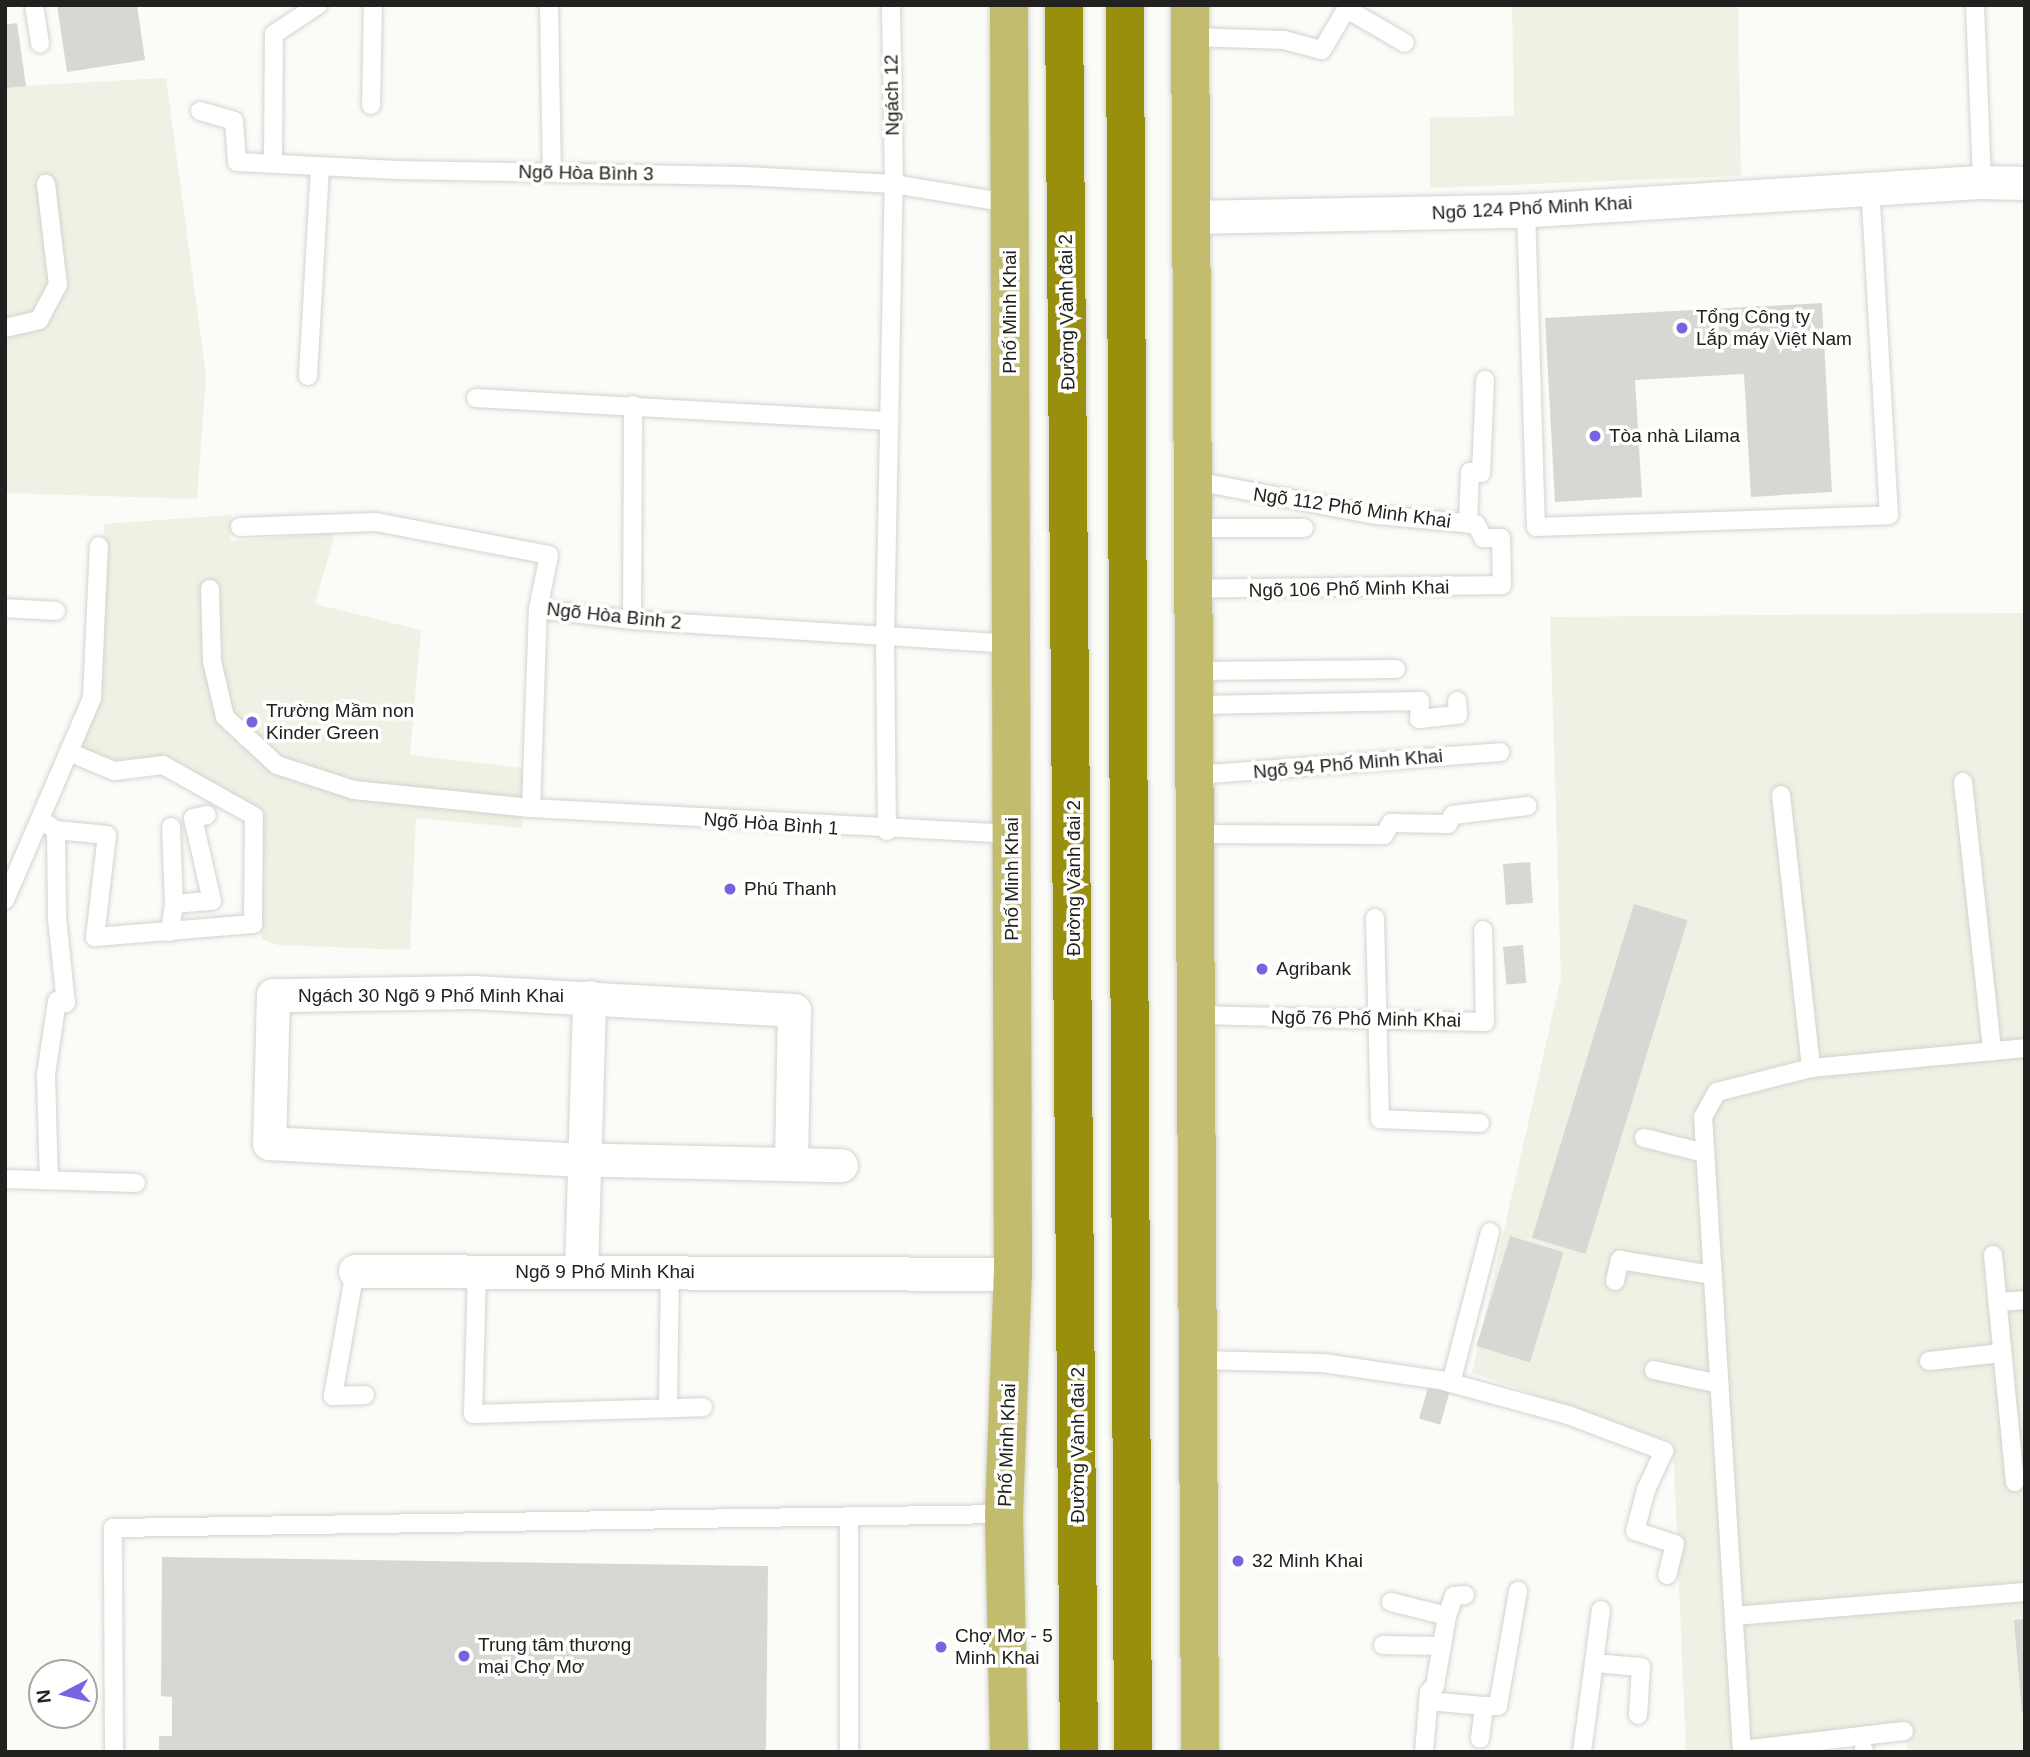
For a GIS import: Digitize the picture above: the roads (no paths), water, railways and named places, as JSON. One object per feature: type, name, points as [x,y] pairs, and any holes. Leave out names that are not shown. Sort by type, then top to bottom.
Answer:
[{"type":"highway","name":"Đường Vành đai 2","points":[[1064,5],[1079,1752]]},
{"type":"highway","points":[[1125,5],[1132,1752]]},
{"type":"main road","name":"Phố Minh Khai","points":[[1009,5],[1013,1274],[1004,1514],[1009,1752]]},
{"type":"main road","points":[[1190,21],[1196,528],[1200,1752]]},
{"type":"street","name":"Ngõ 124 Phố Minh Khai","points":[[1193,217],[1527,210],[1982,182],[2025,183]]},
{"type":"street","name":"Ngách 30 Ngõ 9 Phố Minh Khai","points":[[791,1162],[794,1010],[474,992],[273,995],[269,1143],[584,1160],[841,1165]]},
{"type":"street","name":"Ngách 30 Ngõ 9 Phố Minh Khai","points":[[581,1272],[589,997]]},
{"type":"street","name":"Ngõ 9 Phố Minh Khai","points":[[355,1271],[1013,1274]]},
{"type":"lane","points":[[34,5],[40,44]]},
{"type":"lane","points":[[273,162],[274,34],[318,5]]},
{"type":"lane","points":[[371,105],[373,5]]},
{"type":"lane","points":[[549,5],[552,172]]},
{"type":"lane","name":"Ngách 12","points":[[887,831],[885,637],[894,184],[891,5]]},
{"type":"lane","points":[[1975,5],[1982,182]]},
{"type":"lane","points":[[1190,21],[1322,50],[1344,13],[1356,8],[1405,43]]},
{"type":"lane","name":"Ngõ Hòa Bình 3","points":[[200,111],[234,121],[237,162],[273,162],[320,167],[894,184],[1009,202]]},
{"type":"lane","points":[[308,376],[320,167]]},
{"type":"lane","points":[[5,328],[39,320],[58,285],[46,184]]},
{"type":"lane","points":[[1527,210],[1536,527],[1889,515],[1870,189]]},
{"type":"lane","points":[[1468,524],[1470,471],[1481,473],[1485,380]]},
{"type":"lane","points":[[476,398],[889,421]]},
{"type":"lane","points":[[632,620],[633,405]]},
{"type":"lane","name":"Ngõ 112 Phố Minh Khai","points":[[1195,481],[1377,515],[1476,524],[1483,538],[1501,538],[1502,585]]},
{"type":"lane","name":"Ngõ Hòa Bình 2","points":[[240,527],[376,522],[549,555],[538,609],[632,620],[1012,644]]},
{"type":"lane","points":[[1196,528],[1304,528]]},
{"type":"lane","points":[[5,900],[92,698],[99,546]]},
{"type":"lane","name":"Ngõ 106 Phố Minh Khai","points":[[1196,589],[1502,585]]},
{"type":"lane","name":"Ngõ Hòa Bình 1","points":[[210,589],[212,661],[225,717],[277,765],[354,790],[531,808],[887,831],[1012,834]]},
{"type":"lane","points":[[5,608],[56,611]]},
{"type":"lane","points":[[531,808],[538,609]]},
{"type":"lane","points":[[1196,688],[1396,669]]},
{"type":"lane","points":[[1196,688],[1420,701],[1419,719],[1458,715],[1457,701]]},
{"type":"lane","points":[[40,819],[56,830],[107,835],[95,937],[253,924],[254,816],[163,765],[114,771],[69,752]]},
{"type":"lane","name":"Ngõ 94 Phố Minh Khai","points":[[1196,775],[1500,752]]},
{"type":"lane","points":[[1964,782],[1992,1051]]},
{"type":"lane","points":[[1781,795],[1811,1068]]},
{"type":"lane","points":[[1196,834],[1384,835],[1391,823],[1448,824],[1453,816],[1527,806]]},
{"type":"lane","points":[[174,904],[212,901],[193,818],[207,815]]},
{"type":"lane","points":[[170,932],[174,904],[171,827]]},
{"type":"lane","points":[[48,1181],[46,1075],[57,1001],[66,1003],[57,918],[56,830]]},
{"type":"lane","points":[[1375,918],[1380,1119],[1480,1123]]},
{"type":"lane","name":"Ngõ 76 Phố Minh Khai","points":[[1196,1015],[1485,1022],[1483,930]]},
{"type":"lane","points":[[1904,1731],[1742,1751],[1703,1117],[1717,1092],[1811,1068],[2025,1048]]},
{"type":"lane","points":[[1644,1138],[1705,1153]]},
{"type":"lane","points":[[5,1180],[136,1183]]},
{"type":"lane","points":[[1451,1383],[1490,1232]]},
{"type":"lane","points":[[1993,1255],[2015,1482]]},
{"type":"lane","points":[[1615,1281],[1620,1260],[1713,1275]]},
{"type":"lane","name":"Ngõ 9 Phố Minh Khai","points":[[355,1271],[334,1396],[365,1395]]},
{"type":"lane","points":[[477,1272],[473,1414],[703,1408]]},
{"type":"lane","points":[[668,1408],[670,1272]]},
{"type":"lane","points":[[1998,1303],[2025,1300]]},
{"type":"lane","points":[[1929,1361],[2002,1353]]},
{"type":"lane","points":[[1198,1360],[1323,1363],[1451,1383],[1568,1415],[1664,1451],[1646,1490],[1635,1531],[1675,1544],[1667,1575]]},
{"type":"lane","points":[[1654,1370],[1720,1384]]},
{"type":"lane","points":[[114,1752],[113,1528],[849,1519],[1004,1514]]},
{"type":"lane","points":[[849,1519],[849,1752]]},
{"type":"lane","points":[[1428,1701],[1498,1706],[1518,1591]]},
{"type":"lane","points":[[1734,1616],[2025,1592]]},
{"type":"lane","points":[[1424,1752],[1428,1701],[1435,1686],[1447,1616],[1454,1596],[1465,1595]]},
{"type":"lane","points":[[1391,1602],[1447,1616]]},
{"type":"lane","points":[[1582,1752],[1601,1610]]},
{"type":"lane","points":[[1383,1645],[1442,1646]]},
{"type":"lane","points":[[1594,1663],[1641,1667],[1638,1715]]},
{"type":"lane","points":[[1480,1739],[1484,1706]]},
{"type":"place","name":"Tổng Công ty Lắp máy Việt Nam","points":[[1682,328]]},
{"type":"place","name":"Tòa nhà Lilama","points":[[1595,436]]},
{"type":"place","name":"Trường Mầm non Kinder Green","points":[[252,722]]},
{"type":"place","name":"Phú Thanh","points":[[730,889]]},
{"type":"place","name":"Agribank","points":[[1262,969]]},
{"type":"place","name":"32 Minh Khai","points":[[1238,1561]]},
{"type":"place","name":"Chợ Mơ - 5 Minh Khai","points":[[941,1647]]},
{"type":"place","name":"Trung tâm thương mại Chợ Mơ","points":[[464,1656]]}]
